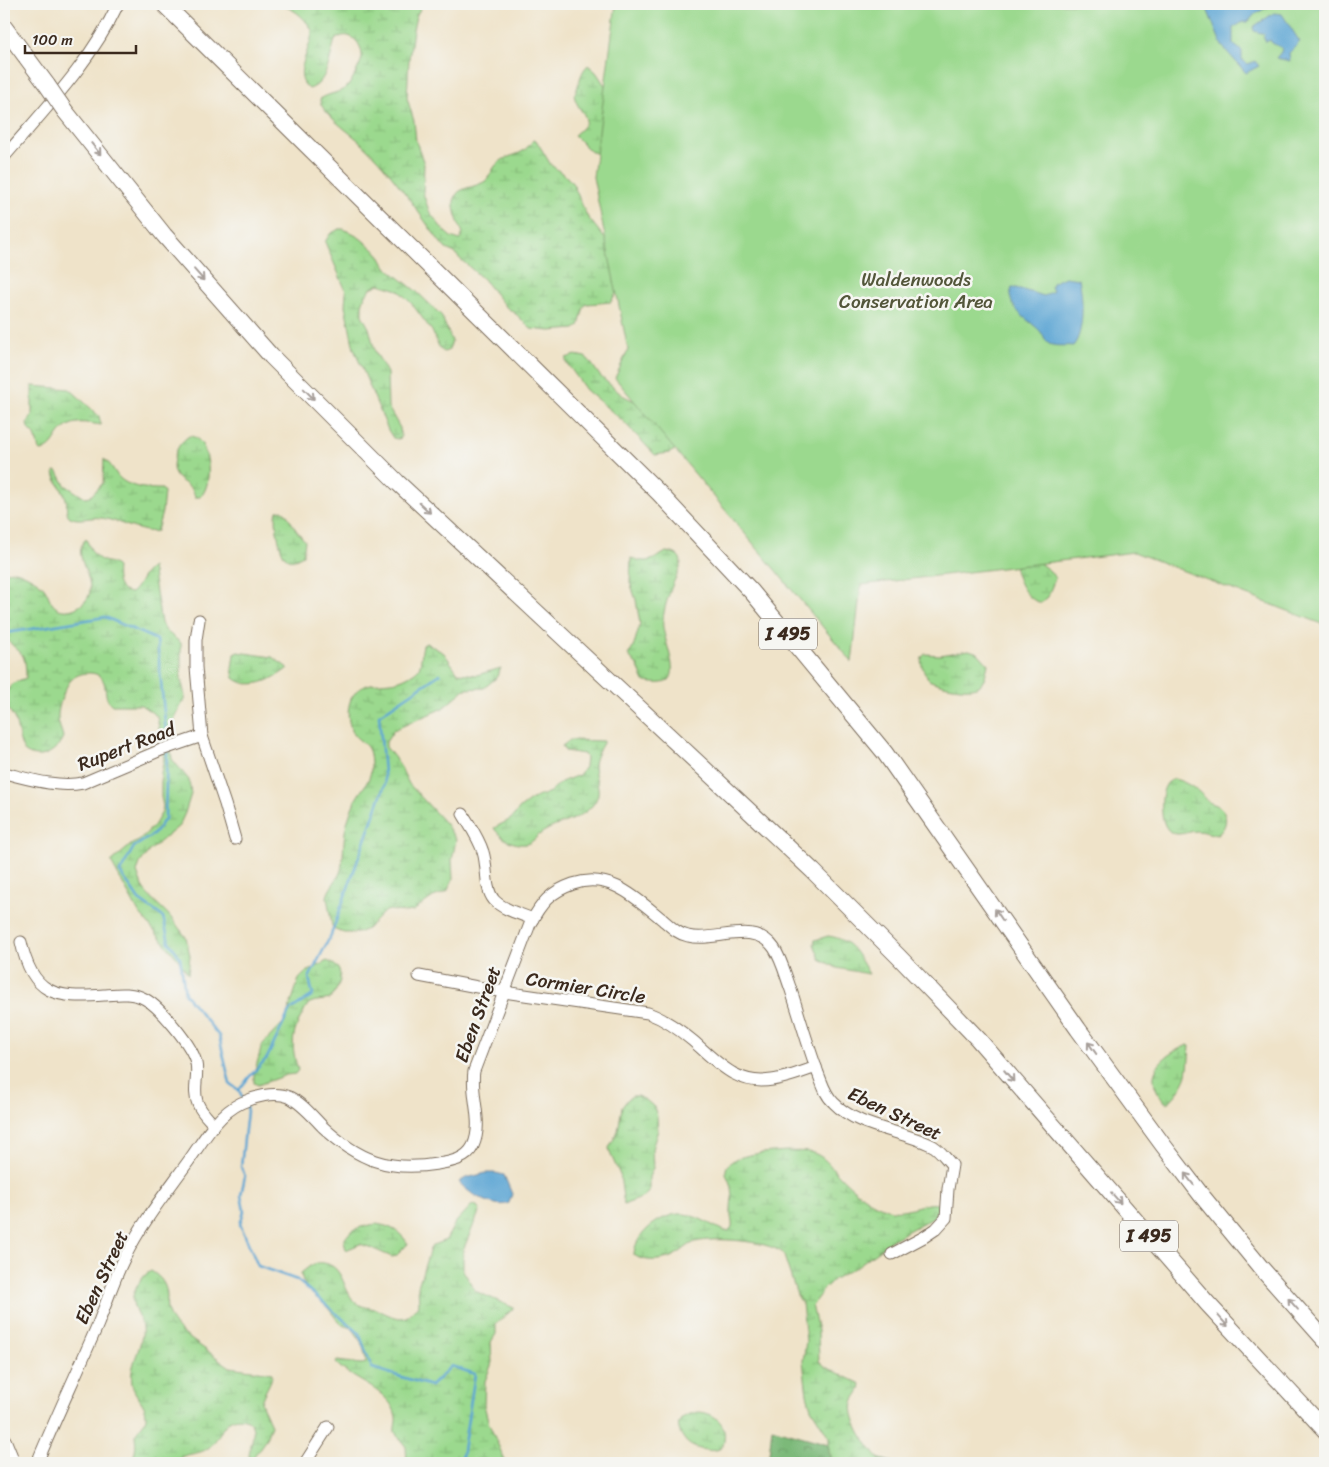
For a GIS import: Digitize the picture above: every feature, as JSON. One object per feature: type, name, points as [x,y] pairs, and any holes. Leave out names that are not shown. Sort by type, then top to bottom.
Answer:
[{"type":"highway","name":"I 495","points":[[164,4],[659,493],[752,592],[885,753],[1078,1029],[1163,1146],[1262,1269],[1325,1340]]},
{"type":"highway","name":"I 495","points":[[4,27],[65,111],[164,235],[271,356],[397,482],[813,871],[898,956],[978,1039],[1207,1303],[1325,1430]]},
{"type":"main road","points":[[4,1441],[13,1463]]},
{"type":"street","points":[[4,157],[82,64],[118,4]]},
{"type":"street","points":[[199,620],[196,640],[196,667],[202,736],[226,804],[235,839]]},
{"type":"street","name":"Rupert Road","points":[[4,773],[46,782],[72,785],[83,783],[166,748],[202,736]]},
{"type":"street","points":[[463,814],[482,850],[490,894],[495,902],[532,919]]},
{"type":"street","name":"Eben Street","points":[[37,1463],[125,1257],[143,1227],[214,1125],[239,1104],[265,1095],[288,1097],[348,1148],[366,1159],[378,1162],[428,1166],[457,1160],[469,1152],[477,1134],[477,1119],[472,1088],[474,1071],[532,919],[539,907],[557,891],[580,882],[595,881],[612,884],[627,891],[680,934],[703,938],[749,933],[763,938],[774,948],[783,968],[826,1094],[842,1110],[869,1124],[933,1145],[952,1165],[946,1218],[936,1229],[924,1237],[892,1254]]},
{"type":"street","points":[[21,942],[25,962],[29,970],[37,981],[57,994],[80,997],[132,994],[155,1005],[172,1023],[196,1060],[197,1103],[214,1125]]},
{"type":"street","name":"Cormier Circle","points":[[420,976],[504,992],[648,1013],[692,1040],[715,1062],[730,1073],[745,1080],[772,1080],[816,1067]]},
{"type":"street","points":[[306,1463],[328,1427]]},
{"type":"green space","points":[[274,4],[423,4],[416,16],[413,30],[407,98],[414,121],[416,141],[424,164],[423,193],[429,211],[444,231],[451,237],[460,240],[463,233],[456,216],[454,204],[457,193],[484,182],[498,163],[525,150],[533,140],[536,140],[551,165],[573,184],[587,216],[614,250],[618,289],[611,302],[587,304],[584,307],[579,326],[575,329],[550,331],[531,329],[505,306],[483,279],[455,253],[446,249],[381,163],[324,109],[320,99],[338,92],[350,84],[362,58],[362,52],[358,43],[350,36],[340,37],[335,40],[330,61],[324,75],[315,86],[309,89],[304,83],[302,68],[312,30],[296,12]]},
{"type":"green space","name":"Waldenwoods Conservation Area","points":[[616,4],[1325,4],[1325,625],[1134,552],[861,585],[852,662],[615,378],[628,350],[593,177]]},
{"type":"green space","points":[[588,65],[596,72],[608,90],[596,154],[590,151],[574,135],[585,124],[586,120],[574,95],[583,72]]},
{"type":"green space","points":[[339,229],[344,229],[360,238],[379,254],[386,267],[416,291],[441,315],[452,341],[449,350],[444,352],[440,349],[432,331],[412,304],[398,290],[379,284],[371,288],[365,296],[362,305],[362,315],[369,328],[375,351],[387,373],[388,407],[400,428],[401,438],[398,439],[393,438],[388,430],[354,349],[345,306],[346,291],[325,242],[330,234]]},
{"type":"green space","points":[[575,355],[589,360],[600,376],[622,395],[648,408],[683,446],[669,453],[655,455],[623,421],[586,390],[566,362],[566,358]]},
{"type":"green space","points":[[32,386],[70,389],[99,416],[101,425],[76,423],[66,427],[53,444],[42,451],[39,450],[35,435],[28,428],[27,424],[32,415]]},
{"type":"green space","points":[[189,436],[196,438],[201,443],[208,462],[205,491],[200,497],[195,497],[189,486],[176,477],[174,472],[173,465],[176,452],[180,444]]},
{"type":"green space","points":[[104,459],[126,483],[144,488],[162,489],[164,492],[162,512],[157,531],[145,531],[107,519],[77,519],[68,515],[65,495],[54,471],[58,472],[65,485],[85,498],[90,497],[103,483]]},
{"type":"green space","points":[[282,510],[305,541],[303,555],[294,559],[288,559],[285,556],[280,544],[276,515],[277,511]]},
{"type":"green space","points":[[86,539],[100,560],[117,567],[118,584],[126,592],[131,593],[145,573],[152,567],[161,623],[166,631],[181,643],[181,678],[185,696],[176,714],[169,738],[172,759],[189,780],[191,794],[179,826],[149,851],[140,863],[137,872],[147,894],[168,914],[186,937],[190,956],[188,974],[139,913],[111,862],[132,844],[139,841],[155,824],[162,812],[161,773],[164,759],[157,716],[141,705],[112,705],[107,698],[102,678],[92,673],[81,674],[69,682],[60,703],[58,721],[63,737],[52,751],[36,756],[24,751],[15,720],[7,706],[7,691],[13,684],[26,678],[26,668],[21,653],[4,636],[4,572],[15,571],[36,581],[43,587],[51,602],[57,608],[67,610],[78,607],[89,596],[90,591],[90,584],[81,557],[82,545]]},
{"type":"green space","points":[[666,552],[679,556],[681,560],[681,565],[666,603],[663,620],[672,675],[667,682],[651,683],[643,680],[638,666],[628,655],[633,648],[640,624],[636,600],[630,582],[631,558],[650,561]]},
{"type":"green space","points":[[1026,553],[1050,571],[1055,578],[1048,597],[1041,603],[1035,601],[1026,593],[1015,571],[1014,565]]},
{"type":"green space","points":[[426,643],[444,653],[458,673],[477,675],[501,668],[496,678],[484,688],[465,689],[443,708],[394,730],[386,742],[386,747],[398,762],[409,784],[446,824],[456,840],[452,860],[453,879],[447,892],[433,897],[413,911],[389,910],[384,912],[367,929],[358,933],[344,933],[335,930],[332,926],[327,897],[341,870],[347,823],[356,799],[371,773],[371,758],[368,749],[356,737],[351,728],[348,717],[350,701],[357,691],[363,687],[370,684],[399,680],[415,672],[419,668],[423,645]]},
{"type":"green space","points":[[969,650],[978,653],[988,664],[983,681],[978,686],[957,688],[940,684],[929,680],[923,670],[921,663],[925,654],[940,655]]},
{"type":"green space","points":[[238,652],[272,657],[288,668],[269,680],[254,684],[240,682],[234,678],[232,669],[234,654]]},
{"type":"green space","points":[[570,740],[604,741],[594,763],[598,796],[592,806],[580,816],[545,831],[529,843],[517,844],[504,838],[494,828],[511,819],[520,808],[532,799],[550,792],[561,782],[579,775],[585,767],[586,758],[584,754],[565,751],[562,746]]},
{"type":"green space","points":[[1174,779],[1184,782],[1200,793],[1207,801],[1223,811],[1226,818],[1224,826],[1217,835],[1197,831],[1178,834],[1168,830],[1163,820],[1162,798],[1165,786]]},
{"type":"green space","points":[[828,936],[849,945],[858,955],[869,974],[837,968],[820,959],[814,944],[815,940]]},
{"type":"green space","points":[[327,961],[338,968],[340,973],[339,984],[330,999],[315,1001],[309,1004],[299,1021],[293,1041],[298,1070],[295,1074],[286,1075],[258,1085],[254,1083],[254,1074],[262,1045],[285,1021],[299,979],[306,972]]},
{"type":"green space","points":[[1188,1045],[1190,1046],[1186,1077],[1176,1095],[1166,1103],[1158,1093],[1154,1075],[1162,1061]]},
{"type":"green space","points":[[632,1096],[646,1100],[654,1107],[658,1130],[652,1149],[653,1168],[649,1177],[649,1191],[641,1198],[624,1205],[620,1175],[609,1148],[618,1131],[622,1107]]},
{"type":"green space","points":[[788,1151],[815,1153],[826,1161],[856,1191],[870,1201],[885,1208],[905,1210],[931,1204],[941,1206],[937,1215],[895,1238],[856,1267],[834,1279],[812,1305],[818,1331],[819,1361],[826,1367],[861,1384],[853,1402],[854,1418],[857,1426],[882,1463],[833,1463],[829,1452],[829,1437],[811,1408],[807,1395],[803,1361],[806,1341],[802,1303],[797,1295],[783,1253],[753,1242],[714,1240],[695,1242],[678,1254],[660,1260],[643,1259],[634,1255],[635,1247],[645,1232],[659,1220],[668,1216],[684,1214],[728,1231],[732,1227],[732,1198],[730,1182],[726,1171],[729,1164],[753,1154]]},
{"type":"green space","points":[[472,1205],[477,1206],[480,1210],[463,1250],[463,1270],[475,1291],[514,1308],[496,1324],[496,1334],[491,1342],[492,1363],[485,1381],[484,1405],[489,1424],[506,1463],[407,1463],[406,1447],[395,1432],[396,1419],[393,1408],[379,1393],[336,1363],[337,1361],[366,1363],[362,1344],[354,1330],[343,1326],[326,1306],[310,1292],[304,1284],[301,1273],[316,1263],[328,1264],[340,1275],[350,1296],[356,1303],[395,1317],[404,1318],[419,1304],[418,1286],[430,1249],[433,1245],[446,1240],[455,1223]]},
{"type":"green space","points":[[376,1224],[395,1230],[408,1244],[396,1256],[392,1257],[360,1244],[346,1250],[344,1241],[349,1233],[357,1228]]},
{"type":"green space","points":[[151,1271],[165,1285],[168,1313],[182,1333],[230,1367],[272,1373],[261,1403],[271,1425],[266,1439],[252,1459],[249,1457],[249,1452],[253,1438],[253,1429],[248,1420],[239,1418],[228,1422],[207,1449],[181,1457],[177,1463],[129,1463],[135,1453],[135,1435],[146,1418],[144,1407],[133,1388],[131,1377],[142,1335],[141,1321],[133,1305],[133,1299],[140,1281]]},
{"type":"green space","points":[[699,1412],[715,1417],[722,1424],[724,1429],[723,1444],[717,1450],[696,1448],[688,1443],[680,1432],[680,1420]]},
{"type":"green space","points":[[772,1428],[895,1463],[768,1463]]},
{"type":"water","points":[[1205,4],[1273,4],[1255,14],[1248,22],[1243,22],[1233,28],[1233,44],[1242,51],[1242,60],[1248,64],[1255,61],[1259,66],[1246,73],[1222,46]]},
{"type":"water","points":[[1274,13],[1282,14],[1300,42],[1289,53],[1290,61],[1276,58],[1282,48],[1270,40],[1266,42],[1263,36],[1265,34],[1254,31],[1253,27]]},
{"type":"water","points":[[1065,277],[1079,279],[1081,294],[1082,314],[1080,332],[1073,346],[1049,344],[1043,334],[1014,307],[1010,295],[1012,288],[1016,288],[1044,296],[1053,291],[1052,283]]},
{"type":"water","points":[[486,1173],[504,1175],[512,1194],[509,1203],[503,1205],[482,1199],[468,1191],[459,1182],[466,1178]]},
{"type":"waterway","points":[[4,631],[6,633],[105,617],[157,640],[167,743]]},
{"type":"waterway","points":[[239,1090],[267,1058],[290,1010],[313,995],[309,978],[331,935],[385,784],[379,715],[440,674]]},
{"type":"waterway","points":[[167,751],[165,819],[154,834],[134,847],[120,872],[139,900],[163,917],[169,942],[180,957],[185,994],[219,1036],[230,1084],[239,1090],[243,1099]]},
{"type":"waterway","points":[[245,1104],[247,1111],[241,1167],[245,1176],[241,1195],[244,1211],[240,1224],[258,1266],[297,1280],[359,1333],[372,1368],[431,1386],[451,1366],[475,1374],[461,1463]]}]
